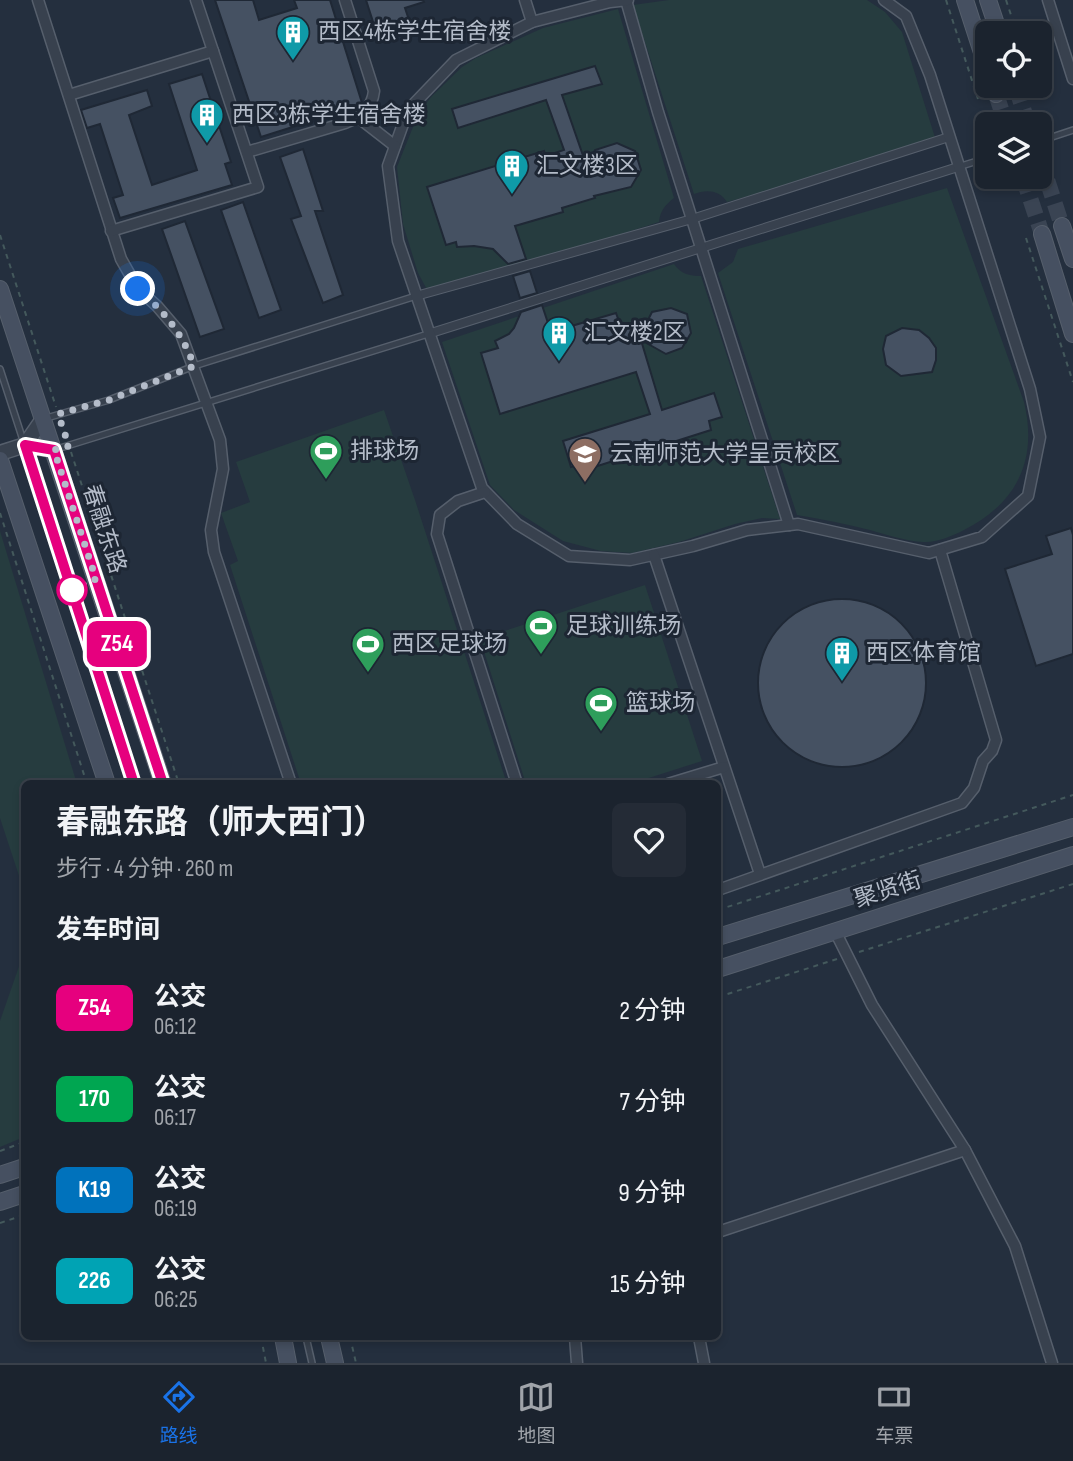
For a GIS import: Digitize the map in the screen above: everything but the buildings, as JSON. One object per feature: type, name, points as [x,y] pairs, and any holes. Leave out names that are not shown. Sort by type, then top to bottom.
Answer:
[{"type":"main road","points":[[965,0],[975,31]]},
{"type":"main road","points":[[988,0],[995,21]]},
{"type":"main road","points":[[1062,226],[1073,260]]},
{"type":"main road","points":[[1034,236],[1073,334]]},
{"type":"main road","name":"春融东路","points":[[0,289],[62,448],[162,780]]},
{"type":"main road","points":[[0,460],[106,780]]},
{"type":"main road","name":"聚贤街","points":[[721,936],[1073,827]]},
{"type":"main road","name":"聚贤街","points":[[721,967],[1073,855]]},
{"type":"main road","points":[[0,1175],[21,1168]]},
{"type":"main road","points":[[0,1202],[21,1195]]},
{"type":"main road","points":[[284,1340],[288,1363]]},
{"type":"main road","points":[[330,1340],[335,1363]]},
{"type":"street","points":[[38,0],[121,259],[138,289],[158,306],[181,334],[220,440],[223,470],[211,530],[214,552],[290,780]]},
{"type":"street","points":[[111,231],[258,187],[196,0]]},
{"type":"street","points":[[247,152],[359,118],[373,98],[374,91],[345,0]]},
{"type":"street","points":[[525,0],[532,22]]},
{"type":"street","points":[[789,525],[692,219],[627,0],[532,22],[456,60],[408,110],[388,166],[398,241],[482,488],[517,524],[569,556],[630,561],[747,530],[798,524],[929,553],[982,537],[1028,496],[1040,437],[1030,388],[930,75],[906,16],[884,0]]},
{"type":"street","points":[[1048,0],[1073,79]]},
{"type":"street","points":[[69,95],[213,51]]},
{"type":"street","points":[[359,118],[395,146]]},
{"type":"street","points":[[416,296],[692,219],[949,137]]},
{"type":"street","points":[[428,334],[958,167]]},
{"type":"street","points":[[25,445],[51,416]]},
{"type":"street","points":[[0,453],[25,445],[62,448]]},
{"type":"street","points":[[485,492],[458,501],[440,515],[437,534],[516,780]]},
{"type":"street","points":[[721,889],[962,803],[974,788],[983,761],[992,751],[996,740],[940,550]]},
{"type":"street","points":[[654,555],[761,874]]},
{"type":"street","points":[[680,780],[724,766]]},
{"type":"street","points":[[835,931],[872,1005],[965,1150],[1015,1246],[1052,1363]]},
{"type":"street","points":[[721,1231],[965,1150]]},
{"type":"street","points":[[575,1340],[577,1363]]},
{"type":"street","points":[[700,1340],[704,1363]]},
{"type":"lane","points":[[1052,137],[1073,130]]},
{"type":"lane","points":[[958,167],[975,162]]},
{"type":"lane","points":[[51,416],[109,400],[194,366],[416,296]]},
{"type":"lane","points":[[62,448],[428,334]]},
{"type":"lane","points":[[0,369],[133,780]]},
{"type":"lane","points":[[307,1340],[312,1363]]},
{"type":"path","points":[[946,0],[978,99]]},
{"type":"path","points":[[1006,0],[1013,21]]},
{"type":"path","points":[[0,235],[51,416],[178,780]]},
{"type":"path","points":[[1034,236],[1073,382]]},
{"type":"path","points":[[0,513],[86,780]]},
{"type":"path","points":[[721,909],[1073,795]]},
{"type":"path","points":[[721,996],[1073,884]]},
{"type":"path","points":[[0,1151],[21,1143]]},
{"type":"path","points":[[0,1223],[21,1216]]},
{"type":"path","points":[[262,1340],[266,1363]]},
{"type":"path","points":[[351,1340],[356,1363]]},
{"type":"green space","points":[[669,0],[867,0],[885,12],[902,32],[937,144],[727,202],[721,195],[712,192],[694,194],[633,5]]},
{"type":"green space","points":[[618,9],[674,198],[664,208],[659,222],[430,295],[418,273],[403,224],[397,167],[419,112],[462,67],[476,58],[543,28]]},
{"type":"green space","points":[[947,188],[1024,402],[1028,443],[1019,478],[998,507],[982,519],[954,535],[933,541],[910,540],[797,515],[718,273],[733,262],[738,249]]},
{"type":"green space","points":[[674,264],[686,274],[701,276],[780,519],[762,518],[735,524],[679,542],[632,553],[601,551],[563,541],[514,510],[490,485],[442,342]]},
{"type":"green space","name":"西区足球场","points":[[384,410],[506,780],[300,780],[230,565],[238,561],[221,513],[250,502],[236,462]]},
{"type":"green space","points":[[0,531],[76,780],[21,780],[21,882],[0,818]]},
{"type":"green space","name":"篮球场","points":[[645,585],[702,761],[643,780],[525,780],[480,639]]},
{"type":"green space","points":[[21,961],[21,1138],[0,1147],[0,1021]]},
{"type":"tunnel","points":[[997,98],[1002,112]]},
{"type":"tunnel","points":[[1020,98],[1024,112]]},
{"type":"tunnel","points":[[1027,189],[1042,234]]},
{"type":"tunnel","points":[[1050,189],[1062,226]]},
{"type":"bus line","name":"Z54","points":[[133,780],[25,445],[54,450],[162,780]]},
{"type":"place","name":"西区4栋学生宿舍楼","points":[[293,62]]},
{"type":"place","name":"西区3栋学生宿舍楼","points":[[207,145]]},
{"type":"place","name":"汇文楼3区","points":[[512,196]]},
{"type":"place","name":"汇文楼2区","points":[[559,363]]},
{"type":"place","name":"排球场","points":[[326,481]]},
{"type":"place","name":"云南师范大学呈贡校区","points":[[585,484]]},
{"type":"place","name":"足球训练场","points":[[541,656]]},
{"type":"place","name":"西区足球场","points":[[368,674]]},
{"type":"place","name":"西区体育馆","points":[[842,683]]},
{"type":"place","name":"篮球场","points":[[601,733]]},
{"type":"route","points":[[72,590],[96,579],[54,450],[69,446],[58,414],[109,400],[194,366],[181,334],[158,306],[138,289]]}]
